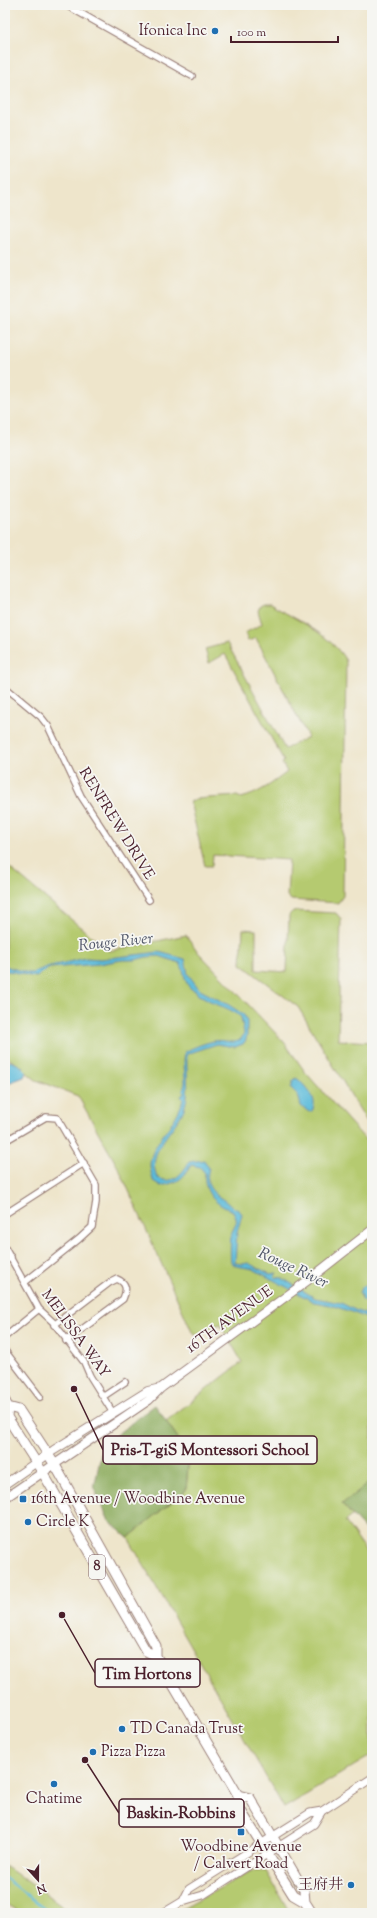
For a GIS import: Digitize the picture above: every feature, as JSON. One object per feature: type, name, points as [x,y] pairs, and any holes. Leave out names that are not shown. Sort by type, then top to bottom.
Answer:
[{"type":"main road","name":"16TH AVENUE","points":[[5,1498],[149,1400],[161,1388],[307,1281],[372,1230]]},
{"type":"main road","name":"16TH AVENUE","points":[[5,1484],[48,1454],[148,1391],[161,1388]]},
{"type":"main road","name":"8","points":[[156,1656],[146,1651],[42,1473],[7,1417],[7,1404],[18,1410],[29,1429],[55,1465],[156,1646],[156,1656],[238,1796],[238,1806],[293,1895],[305,1902],[312,1913]]},
{"type":"main road","name":"8","points":[[238,1796],[250,1798],[304,1890],[305,1902]]},
{"type":"street","points":[[66,5],[192,76]]},
{"type":"street","name":"RENFREW DRIVE","points":[[5,688],[42,718],[48,726],[77,789],[149,900]]},
{"type":"street","points":[[5,1141],[46,1117],[57,1118],[96,1185],[96,1202],[92,1227],[25,1282]]},
{"type":"street","points":[[5,1214],[84,1163]]},
{"type":"street","name":"MELISSA WAY","points":[[5,1248],[39,1309],[84,1362],[90,1376],[104,1396],[113,1413]]},
{"type":"street","points":[[5,1261],[11,1257]]},
{"type":"street","points":[[54,1325],[109,1283],[117,1279],[123,1281],[126,1286],[126,1292],[123,1299],[66,1341]]},
{"type":"street","points":[[5,1337],[39,1309]]},
{"type":"street","points":[[5,1351],[40,1397]]},
{"type":"street","points":[[104,1396],[125,1382]]},
{"type":"street","points":[[183,1901],[189,1889],[310,1813],[322,1811],[372,1778]]},
{"type":"street","points":[[163,1913],[183,1901],[203,1895],[268,1854],[314,1824],[322,1811]]},
{"type":"green space","points":[[270,604],[312,628],[331,643],[346,661],[343,896],[338,903],[291,900],[287,896],[289,860],[213,855],[212,866],[205,866],[190,802],[195,799],[237,796],[241,798],[265,788],[287,772],[282,763],[284,761],[225,654],[209,663],[205,649],[227,643],[285,749],[308,737],[256,638],[248,641],[245,633],[262,624],[258,611],[260,606]]},
{"type":"green space","points":[[5,864],[109,951],[186,935],[198,952],[284,1042],[306,1073],[372,1147],[372,1500],[345,1521],[372,1560],[372,1755],[284,1808],[128,1538],[186,1490],[189,1454],[166,1421],[242,1362],[220,1324],[195,1335],[192,1332],[120,1171],[78,1096],[36,1080],[5,1055]]},
{"type":"green space","points":[[293,911],[336,913],[341,919],[338,1040],[372,1042],[372,1130],[298,1007],[241,964],[243,929],[256,930],[256,970],[287,972],[289,915]]},
{"type":"green space","points":[[155,1405],[189,1454],[186,1490],[128,1538],[109,1521],[94,1488],[103,1445]]},
{"type":"green space","points":[[372,1480],[372,1537],[342,1504]]},
{"type":"green space","points":[[5,1866],[73,1913],[22,1913],[5,1903]]},
{"type":"green space","points":[[251,1871],[266,1871],[290,1913],[175,1913]]},
{"type":"water","points":[[159,952],[185,959],[188,974],[200,990],[229,1005],[244,1015],[247,1021],[247,1035],[243,1044],[235,1047],[217,1044],[187,1054],[188,1086],[185,1106],[181,1115],[158,1150],[155,1159],[155,1168],[158,1178],[168,1180],[176,1178],[180,1175],[189,1162],[204,1160],[209,1168],[208,1184],[210,1188],[216,1195],[231,1207],[239,1210],[242,1214],[237,1233],[235,1263],[248,1263],[270,1274],[277,1273],[274,1277],[282,1278],[315,1298],[341,1303],[372,1316],[372,1321],[343,1309],[314,1302],[253,1269],[236,1266],[231,1262],[231,1238],[236,1218],[233,1211],[216,1202],[208,1192],[205,1173],[200,1167],[191,1165],[182,1178],[161,1186],[153,1181],[150,1168],[151,1157],[159,1141],[176,1117],[183,1099],[181,1096],[184,1094],[185,1052],[199,1045],[214,1041],[239,1041],[244,1033],[241,1017],[230,1010],[198,995],[196,991],[189,987],[180,963],[159,956],[99,964],[50,968],[42,972],[37,977],[5,971],[5,966],[28,973],[33,973],[46,967],[86,958],[101,959]]},
{"type":"water","points":[[5,1060],[22,1067],[26,1072],[24,1077],[5,1084]]},
{"type":"water","points":[[296,1078],[313,1098],[314,1107],[312,1111],[309,1112],[301,1106],[298,1095],[291,1088],[293,1081]]},
{"type":"water","points":[[363,1286],[372,1286],[372,1301],[363,1301],[359,1292]]},
{"type":"waterway","points":[[5,1878],[51,1913]]},
{"type":"place","name":"Ifonica Inc","points":[[215,31]]},
{"type":"place","name":"Pris-T-giS Montessori School","points":[[74,1389]]},
{"type":"place","name":"16th Avenue / Woodbine Avenue","points":[[23,1499]]},
{"type":"place","name":"Circle K","points":[[28,1522]]},
{"type":"place","name":"Tim Hortons","points":[[62,1615]]},
{"type":"place","name":"TD Canada Trust","points":[[122,1729]]},
{"type":"place","name":"Pizza Pizza","points":[[93,1752]]},
{"type":"place","name":"Baskin-Robbins","points":[[85,1760]]},
{"type":"place","name":"Chatime","points":[[54,1784]]},
{"type":"place","name":"Woodbine Avenue / Calvert Road","points":[[241,1832]]},
{"type":"place","name":"王府井","points":[[351,1885]]},
{"type":"water label","name":"Rouge River","points":[[116,943]]},
{"type":"water label","name":"Rouge River","points":[[293,1269]]}]
